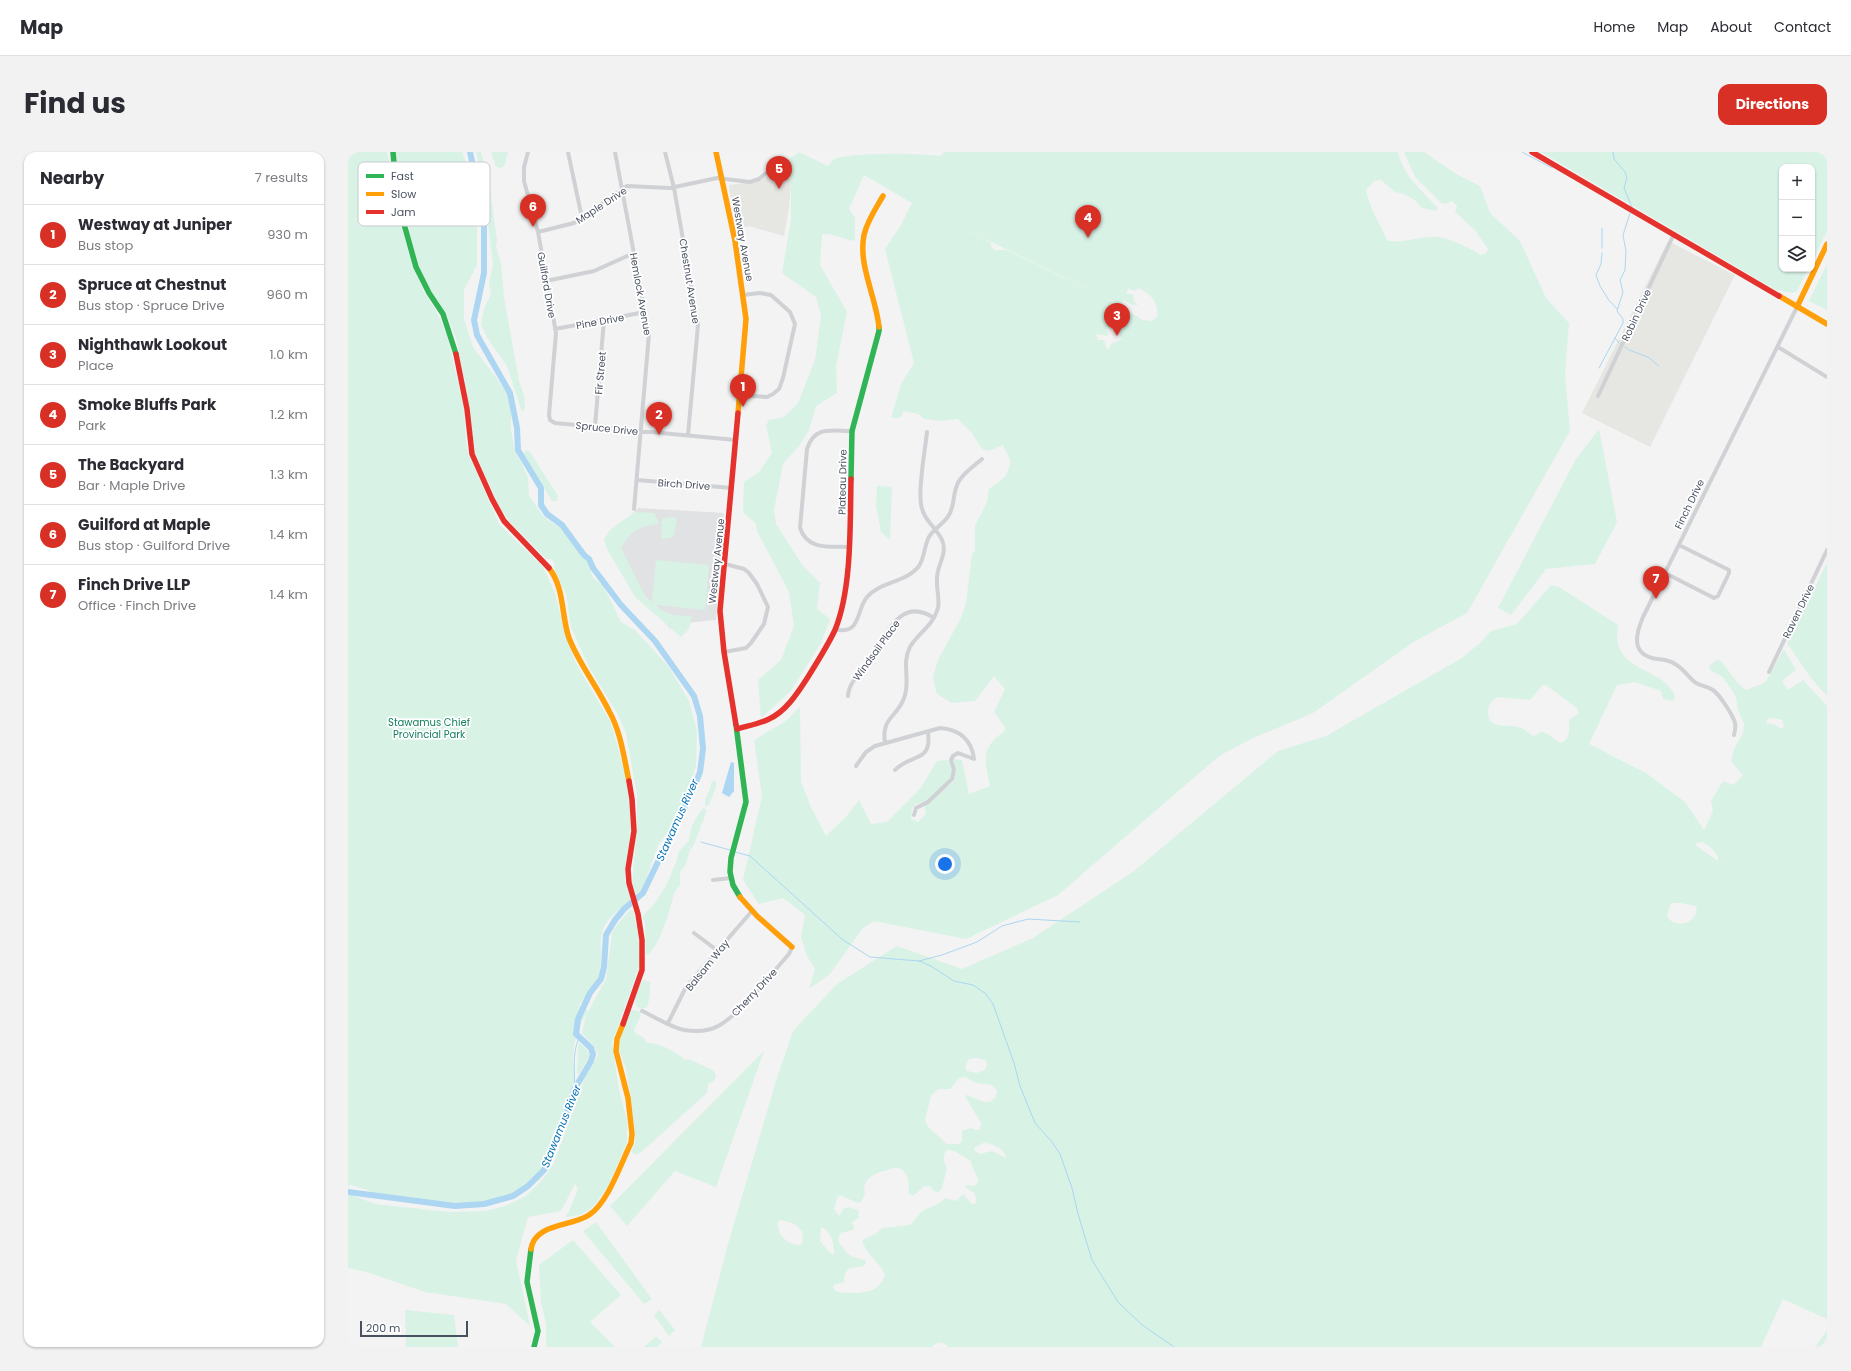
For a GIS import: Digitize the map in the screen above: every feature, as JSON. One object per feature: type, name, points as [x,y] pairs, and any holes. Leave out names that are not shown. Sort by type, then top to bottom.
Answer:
[{"type":"street","points":[[392,152],[393,162]]},
{"type":"street","name":"Guilford Drive","points":[[528,152],[524,167],[524,181],[538,232],[555,329],[556,343],[549,415],[550,420]]},
{"type":"street","points":[[568,152],[582,218]]},
{"type":"street","name":"Hemlock Avenue","points":[[615,152],[624,189],[649,334],[634,509]]},
{"type":"street","name":"Chestnut Avenue","points":[[665,152],[674,188],[698,325],[688,435]]},
{"type":"street","name":"Westway Avenue","points":[[716,152],[722,178],[746,319],[720,611],[724,652],[737,729],[746,802],[745,814],[731,859],[731,878],[738,897],[792,947]]},
{"type":"street","points":[[1532,152],[1827,324]]},
{"type":"street","name":"Maple Drive","points":[[538,232],[574,223],[624,189],[631,186],[674,188],[722,178],[755,181],[778,164]]},
{"type":"street","name":"Plateau Drive","points":[[737,729],[770,719],[786,706],[801,689],[824,652],[835,629],[843,600],[850,547],[852,431],[879,337],[878,316],[862,248],[866,227],[883,196]]},
{"type":"street","points":[[404,226],[410,250],[422,280],[443,314],[456,350],[467,409],[472,454],[501,516],[554,575],[561,593],[569,637],[579,658],[610,712],[620,738],[632,799],[634,831],[628,869],[629,884],[636,907],[642,940],[642,970],[616,1039],[616,1051],[628,1098],[632,1134],[631,1143],[612,1183],[601,1203],[594,1211],[577,1222],[549,1228],[539,1234],[532,1243],[527,1282],[538,1331],[534,1347]]},
{"type":"street","name":"Robin Drive","points":[[1598,396],[1674,234]]},
{"type":"street","name":"Finch Drive","points":[[1734,735],[1736,728],[1734,721],[1716,692],[1696,683],[1677,665],[1666,660],[1649,657],[1644,654],[1638,646],[1636,639],[1637,631],[1678,545],[1778,347],[1827,244]]},
{"type":"street","points":[[546,281],[594,271],[634,253]]},
{"type":"street","points":[[740,395],[767,396],[773,394],[779,389],[783,378],[795,324],[790,312],[771,295],[760,293],[743,295]]},
{"type":"street","name":"Pine Drive","points":[[555,329],[645,312]]},
{"type":"street","name":"Fir Street","points":[[595,426],[604,320]]},
{"type":"street","points":[[1778,347],[1827,377]]},
{"type":"street","name":"Spruce Drive","points":[[550,420],[555,423],[736,440]]},
{"type":"street","points":[[850,547],[814,544],[808,541],[800,528],[807,449],[810,441],[814,435],[824,430],[852,431]]},
{"type":"street","points":[[885,743],[884,734],[886,723],[902,703],[906,690],[905,662],[908,652],[913,643],[934,618],[939,602],[937,573],[944,548],[941,538],[925,517],[920,500],[927,432]]},
{"type":"street","points":[[835,629],[843,631],[853,626],[858,619],[863,603],[873,591],[905,577],[915,570],[923,557],[928,538],[950,514],[955,489],[959,480],[982,458]]},
{"type":"street","name":"Birch Drive","points":[[637,480],[732,488]]},
{"type":"street","points":[[1665,573],[1714,598],[1718,596],[1730,573],[1729,570],[1678,545]]},
{"type":"street","name":"Raven Drive","points":[[1769,672],[1827,550]]},
{"type":"street","points":[[724,652],[746,648],[751,643],[764,624],[768,607],[757,584],[749,573],[744,569],[725,564]]},
{"type":"street","name":"Windsail Place","points":[[848,696],[852,682],[871,660],[896,620],[905,613],[914,611],[925,613],[934,618]]},
{"type":"street","points":[[856,766],[866,752],[874,746],[940,728],[949,728],[963,735],[973,752],[974,759],[958,753],[953,756],[951,760],[954,770],[952,779],[928,802],[918,806],[914,811],[914,815]]},
{"type":"street","points":[[895,770],[901,764],[919,758],[926,752],[929,743],[928,732]]},
{"type":"street","points":[[713,880],[731,878]]},
{"type":"street","name":"Balsam Way","points":[[668,1023],[686,987],[752,911]]},
{"type":"street","points":[[694,933],[718,951]]},
{"type":"street","name":"Cherry Drive","points":[[642,1011],[686,1031],[702,1031],[720,1025],[737,1011],[789,954],[792,947]]},
{"type":"shaded area","points":[[779,167],[791,181],[789,208],[784,236],[752,227],[734,226],[729,185],[760,181]]},
{"type":"shaded area","points":[[1668,241],[1735,275],[1650,447],[1582,413]]},
{"type":"shaded area","points":[[638,508],[724,513],[716,620],[685,623],[670,629],[624,568],[610,537]]},
{"type":"green space","name":"Stawamus Chief Provincial Park","points":[[348,152],[387,152],[389,162],[358,162],[358,226],[401,226],[414,269],[424,292],[436,311],[447,335],[463,403],[467,450],[499,524],[543,567],[555,593],[566,638],[577,665],[611,723],[625,773],[630,800],[631,829],[625,869],[625,882],[631,899],[613,914],[607,921],[602,931],[601,965],[598,978],[579,1006],[588,1011],[578,1031],[574,1046],[573,1061],[576,1093],[575,1100],[562,1129],[554,1157],[546,1172],[532,1187],[514,1196],[494,1202],[473,1205],[451,1205],[387,1196],[369,1196],[371,1191],[351,1185],[348,1186]]},
{"type":"green space","points":[[394,152],[462,152],[466,162],[395,162]]},
{"type":"green space","points":[[476,152],[481,152],[484,162],[478,162]]},
{"type":"green space","points":[[491,152],[508,152],[505,164],[502,168],[496,167]]},
{"type":"green space","points":[[799,152],[828,166],[834,159],[856,155],[917,154],[941,156],[944,152],[1398,152],[1400,160],[1408,175],[1438,208],[1436,211],[1422,208],[1415,200],[1404,194],[1395,192],[1381,180],[1374,181],[1366,190],[1367,196],[1387,240],[1404,241],[1426,237],[1438,237],[1466,247],[1481,255],[1486,253],[1488,249],[1475,230],[1455,212],[1457,206],[1452,201],[1445,204],[1440,202],[1415,177],[1404,152],[1424,152],[1456,174],[1480,186],[1490,213],[1520,241],[1546,298],[1569,323],[1565,374],[1570,431],[1467,613],[1415,641],[1313,713],[1253,738],[1219,756],[1058,895],[966,939],[874,921],[862,929],[830,974],[809,989],[815,969],[807,956],[801,937],[805,915],[783,898],[759,904],[743,880],[762,796],[754,740],[786,721],[800,707],[801,782],[811,807],[826,836],[846,817],[859,800],[871,824],[887,822],[920,789],[937,761],[948,760],[952,769],[950,780],[925,803],[916,804],[912,808],[911,819],[918,822],[926,814],[924,806],[954,781],[956,770],[953,759],[962,760],[969,794],[990,786],[986,768],[986,754],[992,743],[1005,731],[1005,727],[994,712],[1005,689],[994,676],[975,701],[952,703],[937,694],[933,677],[938,660],[961,618],[966,603],[972,555],[975,550],[975,526],[987,502],[989,489],[1005,477],[1011,462],[1003,445],[989,451],[982,449],[972,433],[958,419],[941,421],[925,419],[918,414],[904,411],[900,418],[891,418],[901,384],[914,363],[885,249],[901,225],[912,203],[864,175],[849,209],[855,218],[855,241],[830,234],[822,234],[820,265],[847,312],[836,366],[837,393],[816,406],[809,430],[799,446],[783,464],[774,510],[776,524],[803,566],[820,583],[817,609],[830,619],[821,643],[790,692],[761,718],[758,680],[781,660],[794,626],[789,592],[757,531],[756,524],[743,512],[744,482],[759,472],[772,453],[766,425],[769,420],[784,417],[798,403],[815,360],[821,316],[816,297],[782,273],[791,219],[791,181],[779,167]],"holes":[[[934,214],[1121,305],[1123,300],[1133,305],[1138,305],[1134,301],[1133,294],[1126,294],[1129,288],[1134,291],[1139,288],[1147,293],[1155,303],[1157,307],[1157,317],[1152,321],[1143,320],[1106,298],[1006,250],[995,250],[992,248],[990,242]],[[1107,327],[1117,332],[1121,338],[1121,340],[1112,343],[1108,350],[1104,340],[1098,340],[1096,335],[1107,336],[1109,334],[1106,330]]]},
{"type":"green space","points":[[1541,152],[1827,152],[1827,231],[1815,256],[1815,164],[1779,164],[1779,272],[1806,272],[1797,291],[1792,293],[1776,290]]},
{"type":"green space","points":[[490,188],[497,240],[496,247],[501,264],[504,297],[519,381],[524,395],[525,408],[522,412],[507,366],[486,336],[481,324],[484,309],[491,294],[489,285],[493,264],[488,226],[490,226]]},
{"type":"green space","points":[[408,226],[477,226],[477,265],[464,290],[464,319],[473,347],[509,395],[511,406],[511,431],[515,450],[528,477],[529,496],[544,517],[563,530],[588,562],[593,578],[603,585],[621,622],[635,630],[669,667],[689,701],[697,731],[696,766],[688,789],[670,829],[658,845],[642,891],[636,894],[632,884],[637,827],[637,795],[626,733],[617,713],[589,667],[571,627],[566,593],[555,573],[554,562],[551,559],[546,559],[509,521],[499,506],[475,453],[467,393],[456,338],[446,314],[432,293],[418,266],[409,241]]},
{"type":"green space","points":[[1827,264],[1827,310],[1809,301]]},
{"type":"green space","points":[[1599,429],[1617,522],[1595,564],[1546,569],[1511,615],[1498,608],[1576,459]]},
{"type":"green space","points":[[526,450],[530,452],[558,496],[557,501],[552,501],[524,454]]},
{"type":"green space","points":[[877,486],[892,487],[890,540],[881,532],[876,505]]},
{"type":"green space","points":[[635,512],[654,513],[659,524],[645,526],[636,530],[628,537],[621,548],[645,596],[652,602],[656,560],[709,565],[705,610],[656,605],[660,609],[669,613],[692,616],[689,629],[681,637],[635,597],[607,549],[604,539],[610,530]]},
{"type":"green space","points":[[671,517],[677,518],[674,535],[673,537],[661,539],[662,519]]},
{"type":"green space","points":[[1827,563],[1827,696],[1811,678],[1787,643]]},
{"type":"green space","points":[[1551,585],[1559,587],[1618,625],[1617,642],[1622,653],[1636,666],[1663,681],[1670,687],[1675,696],[1673,701],[1663,699],[1661,691],[1635,682],[1617,685],[1589,744],[1646,773],[1685,802],[1704,830],[1713,811],[1711,801],[1723,781],[1734,785],[1743,775],[1731,761],[1734,749],[1743,733],[1744,724],[1738,710],[1736,697],[1723,677],[1710,670],[1709,666],[1718,659],[1738,683],[1746,690],[1766,681],[1784,649],[1796,670],[1782,681],[1788,690],[1803,680],[1827,706],[1827,1319],[1783,1299],[1761,1347],[949,1347],[940,1343],[932,1347],[701,1347],[728,1244],[776,1081],[793,1031],[837,984],[897,946],[962,969],[1033,938],[1134,871],[1278,751],[1326,736],[1462,658],[1480,643],[1491,631],[1517,624]],"holes":[[[1546,685],[1578,709],[1578,714],[1569,720],[1569,734],[1564,742],[1560,743],[1549,735],[1541,732],[1534,736],[1521,728],[1496,724],[1489,719],[1489,706],[1497,697],[1530,700],[1542,686]],[[1773,718],[1782,720],[1784,726],[1782,729],[1773,724],[1766,723],[1767,719]],[[1703,842],[1715,852],[1718,861],[1695,845],[1696,843]],[[1673,903],[1696,906],[1696,912],[1691,920],[1681,924],[1671,921],[1667,916],[1670,905]],[[976,1058],[985,1060],[987,1064],[985,1070],[977,1073],[967,1071],[967,1062],[969,1059]],[[965,1077],[980,1084],[991,1085],[997,1091],[996,1097],[990,1102],[984,1102],[967,1095],[965,1096],[981,1123],[980,1129],[977,1130],[971,1128],[962,1131],[962,1141],[959,1144],[947,1144],[928,1127],[925,1120],[931,1096],[938,1089],[950,1089],[959,1078]],[[985,1142],[1004,1152],[1006,1158],[992,1151],[980,1154],[975,1151],[974,1148]],[[948,1150],[954,1151],[970,1160],[978,1180],[977,1184],[974,1186],[967,1185],[965,1187],[974,1193],[977,1200],[975,1204],[972,1204],[963,1194],[956,1201],[945,1198],[937,1204],[927,1208],[910,1225],[883,1228],[875,1234],[862,1240],[866,1250],[885,1275],[881,1284],[872,1290],[862,1292],[850,1293],[835,1291],[833,1287],[834,1285],[844,1282],[848,1270],[864,1266],[866,1262],[847,1253],[838,1241],[840,1233],[853,1230],[854,1228],[852,1222],[859,1218],[858,1210],[848,1207],[843,1209],[840,1215],[838,1215],[834,1209],[837,1198],[840,1195],[857,1203],[861,1202],[865,1194],[864,1189],[868,1179],[875,1174],[893,1168],[898,1168],[905,1172],[909,1185],[908,1193],[913,1196],[923,1187],[930,1186],[934,1191],[939,1192],[942,1188],[947,1168],[944,1160],[944,1154]],[[782,1220],[795,1224],[802,1231],[803,1241],[800,1245],[795,1245],[783,1238],[779,1230],[778,1221]],[[821,1227],[830,1234],[834,1247],[834,1255],[829,1252],[820,1241]]]},
{"type":"green space","points":[[714,780],[717,784],[709,805],[705,806],[711,783]]},
{"type":"green space","points":[[703,808],[707,810],[685,866],[680,872],[680,885],[675,893],[667,919],[658,940],[648,955],[646,954],[645,922],[642,917],[652,907],[666,886],[677,860],[679,851],[689,841],[692,827]]},
{"type":"green space","points":[[633,910],[638,936],[640,964],[612,1043],[619,1090],[627,1120],[627,1142],[609,1184],[597,1202],[589,1210],[580,1215],[565,1217],[578,1189],[575,1184],[561,1211],[528,1217],[516,1260],[530,1326],[506,1304],[425,1292],[367,1272],[348,1268],[348,1196],[352,1195],[375,1204],[449,1212],[485,1211],[505,1206],[526,1196],[543,1179],[553,1165],[584,1079],[598,1055],[594,1046],[582,1033],[586,1015],[606,979],[612,933],[629,911]]},
{"type":"green space","points":[[644,980],[650,982],[650,991],[647,1007],[642,1009],[637,1007],[635,996],[637,989]]},
{"type":"green space","points":[[631,1010],[639,1011],[641,1015],[634,1030],[636,1034],[643,1037],[647,1043],[668,1048],[686,1060],[689,1059],[714,1071],[716,1076],[714,1081],[708,1084],[707,1093],[639,1154],[633,1154],[632,1150],[635,1143],[635,1133],[630,1092],[626,1069],[619,1050],[620,1034],[627,1014]]},
{"type":"green space","points":[[580,1043],[589,1052],[589,1057],[579,1074],[577,1073],[578,1044]]},
{"type":"green space","points":[[764,1051],[716,1187],[675,1171],[627,1226],[610,1206]]},
{"type":"green space","points":[[596,1222],[652,1299],[644,1304],[583,1231]]},
{"type":"green space","points":[[573,1240],[621,1295],[590,1322],[615,1347],[546,1347],[546,1324],[541,1302],[539,1265]]},
{"type":"green space","points":[[405,1310],[454,1315],[458,1347],[406,1347]]},
{"type":"green space","points":[[659,1310],[675,1330],[669,1336],[654,1315]]},
{"type":"green space","points":[[1827,1330],[1827,1347],[1815,1347]]},
{"type":"green space","points":[[656,1336],[662,1342],[657,1347],[644,1347]]},
{"type":"water","points":[[731,762],[734,763],[734,791],[729,797],[722,793]]},
{"type":"waterway","name":"Stawamus River","points":[[470,152],[472,162]]},
{"type":"waterway","points":[[1522,152],[1552,168]]},
{"type":"waterway","points":[[1613,152],[1614,159],[1625,172],[1627,178],[1624,188],[1632,207]]},
{"type":"waterway","points":[[1599,368],[1623,323],[1623,319],[1617,311],[1623,292],[1620,280],[1625,270],[1626,251],[1623,235],[1630,213]]},
{"type":"waterway","name":"Stawamus River","points":[[348,1192],[455,1206],[484,1204],[513,1196],[528,1186],[544,1170],[572,1099],[574,1090],[591,1061],[593,1054],[591,1048],[576,1034],[578,1019],[590,993],[601,979],[604,967],[606,935],[624,909],[643,893],[700,772],[703,749],[700,716],[694,696],[655,641],[621,605],[593,568],[589,559],[584,555],[562,525],[547,514],[541,505],[541,488],[518,450],[517,428],[510,393],[477,335],[474,320],[484,273],[484,226]]},
{"type":"waterway","points":[[1602,228],[1602,248]]},
{"type":"waterway","points":[[1602,253],[1601,264],[1596,275],[1600,286],[1608,299],[1617,309]]},
{"type":"waterway","points":[[1615,338],[1619,343]]},
{"type":"waterway","points":[[1625,347],[1648,357],[1659,366]]},
{"type":"waterway","points":[[701,842],[730,850]]},
{"type":"waterway","points":[[735,852],[750,856],[843,940],[870,957],[919,961],[942,955],[977,942],[1002,926],[1028,919],[1080,922]]},
{"type":"waterway","points":[[919,961],[931,966],[954,981],[973,985],[986,994],[993,1004],[1014,1063],[1020,1086],[1035,1123],[1052,1142],[1060,1154],[1072,1188],[1092,1260],[1118,1302],[1141,1324],[1174,1347]]},
{"type":"waterway","points":[[574,1090],[574,1057],[579,1038]]},
{"type":"traffic: fast","points":[[393,152],[394,162]]},
{"type":"traffic: fast","points":[[405,226],[416,267],[429,293],[443,314],[456,354]]},
{"type":"traffic: fast","points":[[851,479],[852,431],[879,327]]},
{"type":"traffic: fast","points":[[736,725],[746,802],[731,858],[730,872],[733,885],[740,897]]},
{"type":"traffic: fast","points":[[531,1249],[527,1282],[538,1331],[534,1347]]},
{"type":"traffic: slow","points":[[716,152],[735,241],[746,319],[738,413]]},
{"type":"traffic: slow","points":[[879,327],[875,304],[865,270],[863,247],[867,225],[883,196]]},
{"type":"traffic: slow","points":[[1797,307],[1827,244]]},
{"type":"traffic: slow","points":[[1779,296],[1827,324]]},
{"type":"traffic: slow","points":[[549,568],[558,585],[566,629],[573,648],[613,719],[622,745],[629,781]]},
{"type":"traffic: slow","points":[[740,897],[757,916],[792,947]]},
{"type":"traffic: slow","points":[[531,1249],[539,1234],[546,1230],[582,1219],[596,1209],[608,1192],[631,1143],[632,1134],[628,1098],[616,1051],[617,1039],[623,1024]]},
{"type":"traffic: jam","points":[[1532,152],[1779,296]]},
{"type":"traffic: jam","points":[[456,354],[467,409],[472,454],[492,499],[504,521],[549,568]]},
{"type":"traffic: jam","points":[[736,725],[724,652],[720,611],[738,413]]},
{"type":"traffic: jam","points":[[737,729],[757,724],[775,716],[795,697],[835,630],[841,614],[845,595],[849,556],[851,479]]},
{"type":"traffic: jam","points":[[623,1024],[642,970],[642,940],[638,914],[629,883],[628,869],[634,831],[629,781]]},
{"type":"place","name":"The Backyard","points":[[779,189]]},
{"type":"place","name":"Guilford at Maple","points":[[533,227]]},
{"type":"place","name":"Smoke Bluffs Park","points":[[1088,238]]},
{"type":"place","name":"Nighthawk Lookout","points":[[1117,336]]},
{"type":"place","name":"Westway at Juniper","points":[[743,407]]},
{"type":"place","name":"Spruce at Chestnut","points":[[659,435]]},
{"type":"place","name":"Finch Drive LLP","points":[[1656,599]]}]
